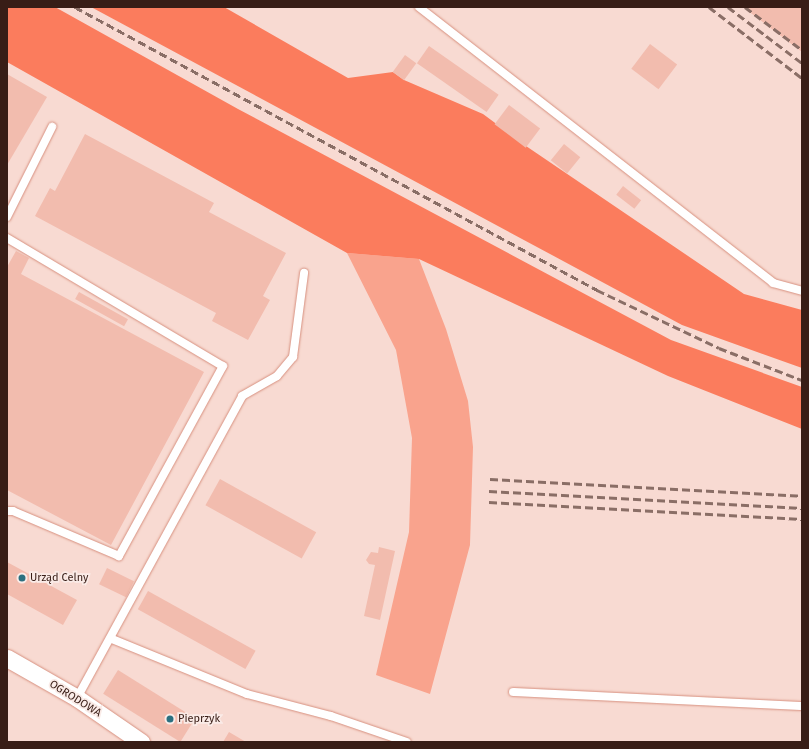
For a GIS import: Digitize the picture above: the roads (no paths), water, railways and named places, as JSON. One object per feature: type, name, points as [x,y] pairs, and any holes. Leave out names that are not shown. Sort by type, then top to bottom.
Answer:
[{"type":"street","name":"OGRODOWA","points":[[7,658],[77,698],[141,742]]},
{"type":"lane","points":[[419,7],[774,282],[802,291]]},
{"type":"lane","points":[[7,217],[52,127]]},
{"type":"lane","points":[[7,238],[223,366],[119,556],[13,511],[7,511]]},
{"type":"lane","points":[[77,698],[112,639],[242,396],[277,376],[293,357],[304,273]]},
{"type":"lane","points":[[112,639],[247,694],[331,716],[407,742]]},
{"type":"lane","points":[[513,692],[802,706]]},
{"type":"railway","points":[[75,7],[597,290],[719,348],[802,380]]},
{"type":"railway","points":[[709,7],[802,78]]},
{"type":"railway","points":[[728,7],[802,63]]},
{"type":"railway","points":[[745,7],[802,50]]},
{"type":"railway","points":[[490,479],[802,496]]},
{"type":"railway","points":[[489,491],[802,508]]},
{"type":"railway","points":[[489,502],[802,519]]},
{"type":"place","name":"Urząd Celny","points":[[22,578]]},
{"type":"place","name":"Pieprzyk","points":[[170,719]]}]
